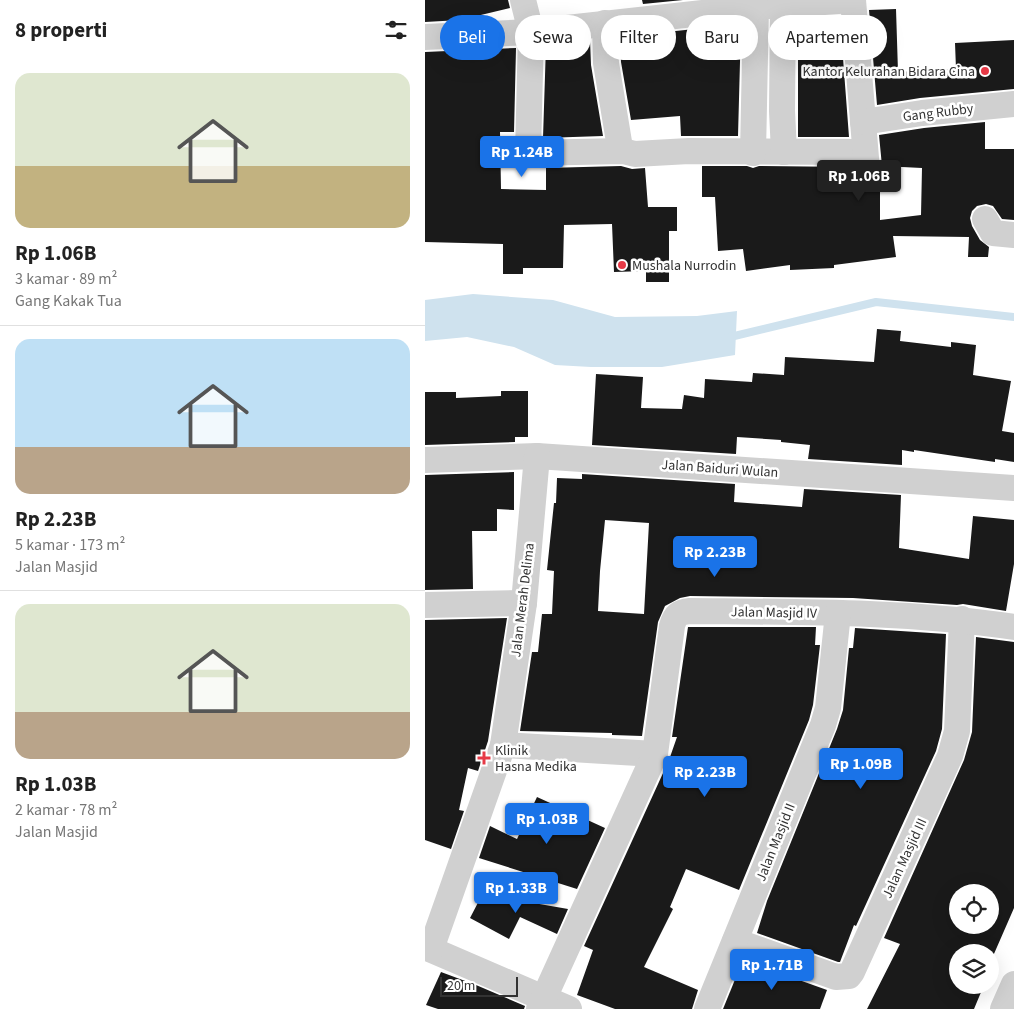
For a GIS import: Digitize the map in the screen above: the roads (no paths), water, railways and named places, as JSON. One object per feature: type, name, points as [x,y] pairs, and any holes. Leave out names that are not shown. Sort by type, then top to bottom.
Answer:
[{"type":"street","points":[[523,0],[527,15]]},
{"type":"street","points":[[530,60],[528,153],[623,151],[635,154],[689,151],[784,152],[866,161],[852,0],[756,7],[674,8],[640,15]]},
{"type":"street","points":[[783,5],[782,111],[784,152]]},
{"type":"street","points":[[753,153],[756,7]]},
{"type":"street","points":[[425,37],[515,33]]},
{"type":"street","points":[[606,60],[620,148],[623,151]]},
{"type":"street","name":"Gang Rubby","points":[[863,122],[922,113],[1014,104]]},
{"type":"street","points":[[985,219],[993,233],[1014,235]]},
{"type":"street","name":"Jalan Baiduri Wulan","points":[[425,460],[537,456],[1014,488]]},
{"type":"street","name":"Jalan Merah Delima","points":[[428,948],[503,744],[524,603],[537,456]]},
{"type":"street","points":[[425,605],[524,603]]},
{"type":"street","name":"Jalan Masjid IV","points":[[655,754],[672,626],[677,614],[683,611],[838,613],[962,620],[1014,627]]},
{"type":"street","name":"Jalan Masjid II","points":[[707,1009],[823,724],[828,708],[838,613]]},
{"type":"street","name":"Jalan Masjid III","points":[[735,941],[836,977],[845,977],[852,972],[951,756],[957,731],[962,620]]},
{"type":"street","points":[[503,744],[655,754],[542,1004]]},
{"type":"street","points":[[428,948],[542,1004],[569,1009]]},
{"type":"street","points":[[1003,1009],[1014,984]]},
{"type":"water","points":[[473,294],[553,300],[615,317],[697,316],[737,311],[735,355],[662,367],[591,367],[555,365],[514,347],[467,337],[425,341],[425,300]]},
{"type":"waterway","points":[[726,338],[876,302],[1014,317]]},
{"type":"place","name":"Kantor Kelurahan Bidara Cina","points":[[985,71]]},
{"type":"place","name":"Mushala Nurrodin","points":[[622,265]]},
{"type":"place","name":"Klinik Hasna Medika","points":[[484,758]]}]
